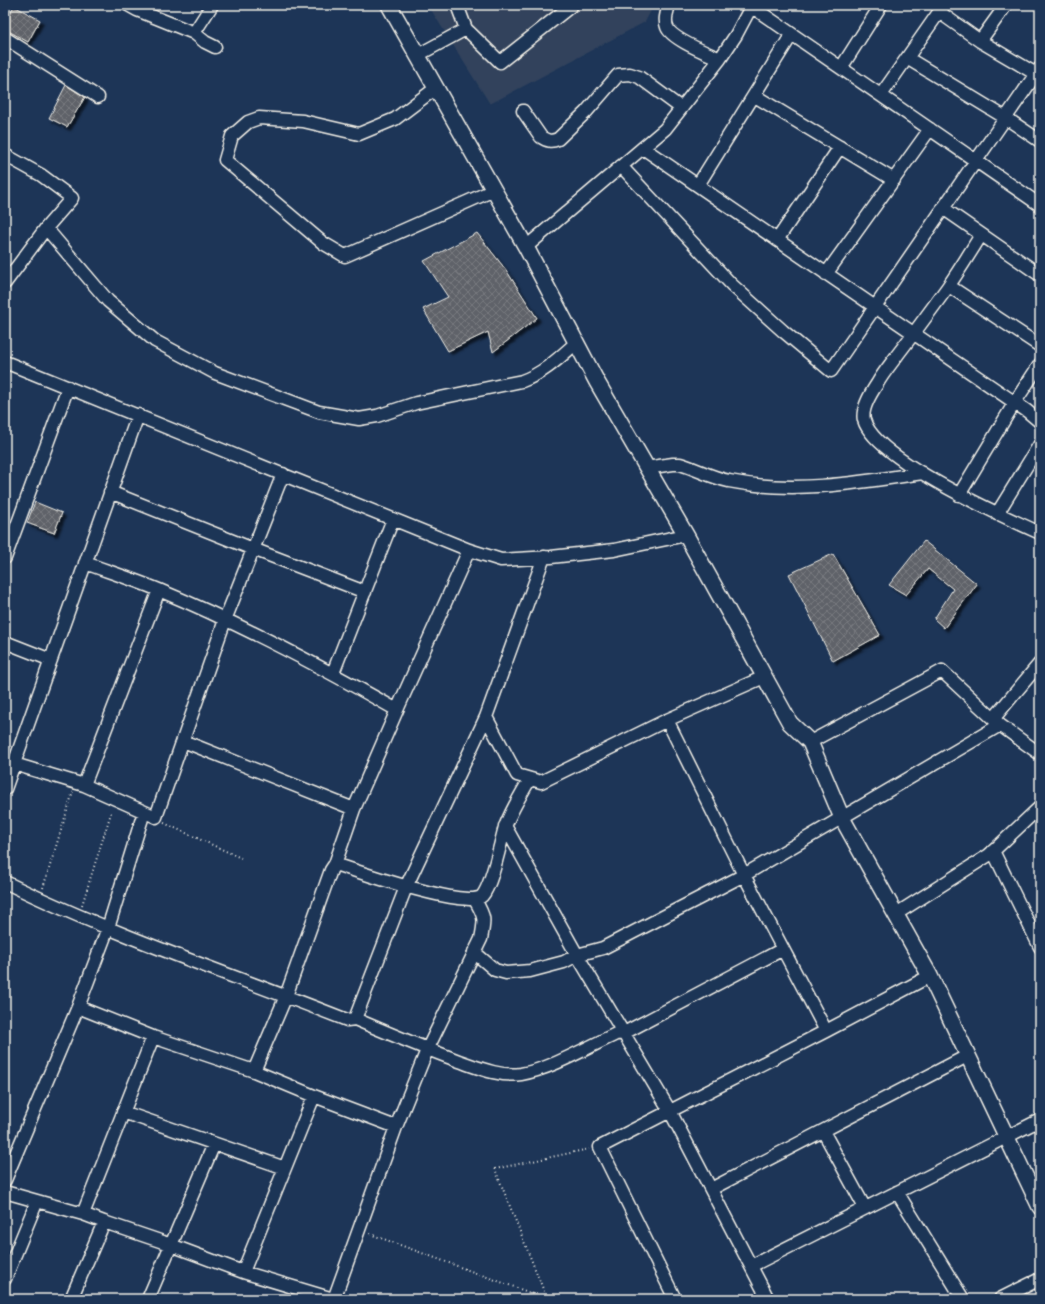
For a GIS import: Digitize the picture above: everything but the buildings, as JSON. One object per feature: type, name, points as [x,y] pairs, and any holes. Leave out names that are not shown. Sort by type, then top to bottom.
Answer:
[{"type":"main road","points":[[389,5],[526,246],[597,382],[686,535],[790,723],[810,742],[842,818],[930,976],[969,1055],[1040,1208]]},
{"type":"street","points":[[128,5],[194,33],[204,42],[215,47]]},
{"type":"street","points":[[194,33],[212,5]]},
{"type":"street","points":[[457,5],[466,29],[500,62],[572,5]]},
{"type":"street","points":[[669,5],[666,16],[667,27],[673,36],[720,59]]},
{"type":"street","points":[[526,246],[664,129],[720,59],[736,35],[752,5],[1040,205]]},
{"type":"street","points":[[841,68],[881,5]]},
{"type":"street","points":[[980,41],[1006,5]]},
{"type":"street","points":[[621,166],[732,285],[783,331],[831,371],[1038,71],[980,41],[941,8],[881,95]]},
{"type":"street","points":[[418,55],[466,29]]},
{"type":"street","points":[[698,185],[792,34]]},
{"type":"street","points":[[5,38],[98,97]]},
{"type":"street","points":[[907,58],[1006,118],[1040,141]]},
{"type":"street","points":[[523,111],[541,137],[545,140],[552,141],[558,139],[586,112],[618,75],[624,74],[639,77],[681,108]]},
{"type":"street","points":[[436,88],[395,119],[359,134],[303,121],[259,118],[248,122],[232,136],[225,160],[323,243],[345,256],[494,190]]},
{"type":"street","points":[[754,96],[894,180]]},
{"type":"street","points":[[826,274],[930,130]]},
{"type":"street","points":[[777,240],[840,147]]},
{"type":"street","points":[[643,148],[1014,402],[1040,422]]},
{"type":"street","points":[[5,155],[41,175],[72,198],[46,228],[5,283]]},
{"type":"street","points":[[943,208],[1040,275]]},
{"type":"street","points":[[46,228],[108,301],[155,341],[216,373],[320,412],[359,419],[377,416],[416,403],[522,381],[534,377],[551,366],[576,344]]},
{"type":"street","points":[[981,235],[948,286],[876,384],[864,408],[864,420],[872,434],[884,447],[922,473],[997,514],[1040,533]]},
{"type":"street","points":[[948,286],[1040,346]]},
{"type":"street","points":[[5,362],[469,550],[501,560],[614,550],[686,535]]},
{"type":"street","points":[[959,494],[1014,402],[1040,364]]},
{"type":"street","points":[[5,556],[68,387]]},
{"type":"street","points":[[5,789],[138,415]]},
{"type":"street","points":[[997,514],[1040,444]]},
{"type":"street","points":[[646,468],[680,464],[728,481],[760,486],[802,488],[870,481],[922,473]]},
{"type":"street","points":[[14,764],[79,786],[156,817],[225,620],[283,474]]},
{"type":"street","points":[[110,492],[365,592]]},
{"type":"street","points":[[333,673],[394,519]]},
{"type":"street","points":[[254,1071],[286,996],[354,809],[469,550]]},
{"type":"street","points":[[355,1019],[406,887],[486,717],[544,557]]},
{"type":"street","points":[[85,563],[159,590],[225,620],[333,673],[397,710]]},
{"type":"street","points":[[79,786],[159,590]]},
{"type":"street","points":[[5,642],[51,660]]},
{"type":"street","points":[[474,952],[495,970],[506,973],[530,971],[564,962],[577,955],[603,948],[744,875],[842,818],[997,722],[1040,662]]},
{"type":"street","points":[[810,742],[942,672],[997,722],[1040,754]]},
{"type":"street","points":[[486,717],[517,775],[541,782],[667,720],[764,677]]},
{"type":"street","points":[[667,720],[744,875],[826,1031]]},
{"type":"street","points":[[183,741],[354,809]]},
{"type":"street","points":[[335,864],[406,887],[462,899],[475,900],[481,897],[488,885],[506,826],[530,779]]},
{"type":"street","points":[[896,914],[989,856],[1040,807]]},
{"type":"street","points":[[5,1180],[78,1007],[108,928],[144,812]]},
{"type":"street","points":[[506,826],[577,955],[670,1111],[768,1299]]},
{"type":"street","points":[[993,851],[1040,947]]},
{"type":"street","points":[[5,882],[108,928],[347,1020],[355,1019],[427,1050],[488,1071],[505,1074],[520,1074],[545,1068],[616,1034],[624,1033],[783,949]]},
{"type":"street","points":[[5,1192],[83,1214],[243,1272],[333,1299],[396,1126],[427,1050],[481,938],[484,924],[483,914],[475,900]]},
{"type":"street","points":[[675,1299],[600,1147],[930,976]]},
{"type":"street","points":[[78,1007],[153,1037],[254,1071],[314,1096],[396,1126]]},
{"type":"street","points":[[83,1214],[153,1037]]},
{"type":"street","points":[[711,1189],[969,1055]]},
{"type":"street","points":[[243,1272],[314,1096]]},
{"type":"street","points":[[123,1112],[285,1168]]},
{"type":"street","points":[[751,1266],[1040,1120]]},
{"type":"street","points":[[823,1131],[865,1208]]},
{"type":"street","points":[[148,1299],[214,1144]]},
{"type":"street","points":[[897,1192],[963,1299]]},
{"type":"street","points":[[5,1279],[37,1201]]},
{"type":"street","points":[[71,1299],[104,1222]]},
{"type":"street","points":[[1000,1299],[1040,1279]]},
{"type":"path","points":[[41,894],[79,786]]},
{"type":"path","points":[[82,906],[113,805]]},
{"type":"path","points":[[163,822],[241,858]]},
{"type":"path","points":[[547,1299],[495,1169],[600,1147]]},
{"type":"path","points":[[370,1234],[547,1299]]},
{"type":"shaded area","points":[[428,5],[654,5],[645,22],[490,104]]}]
